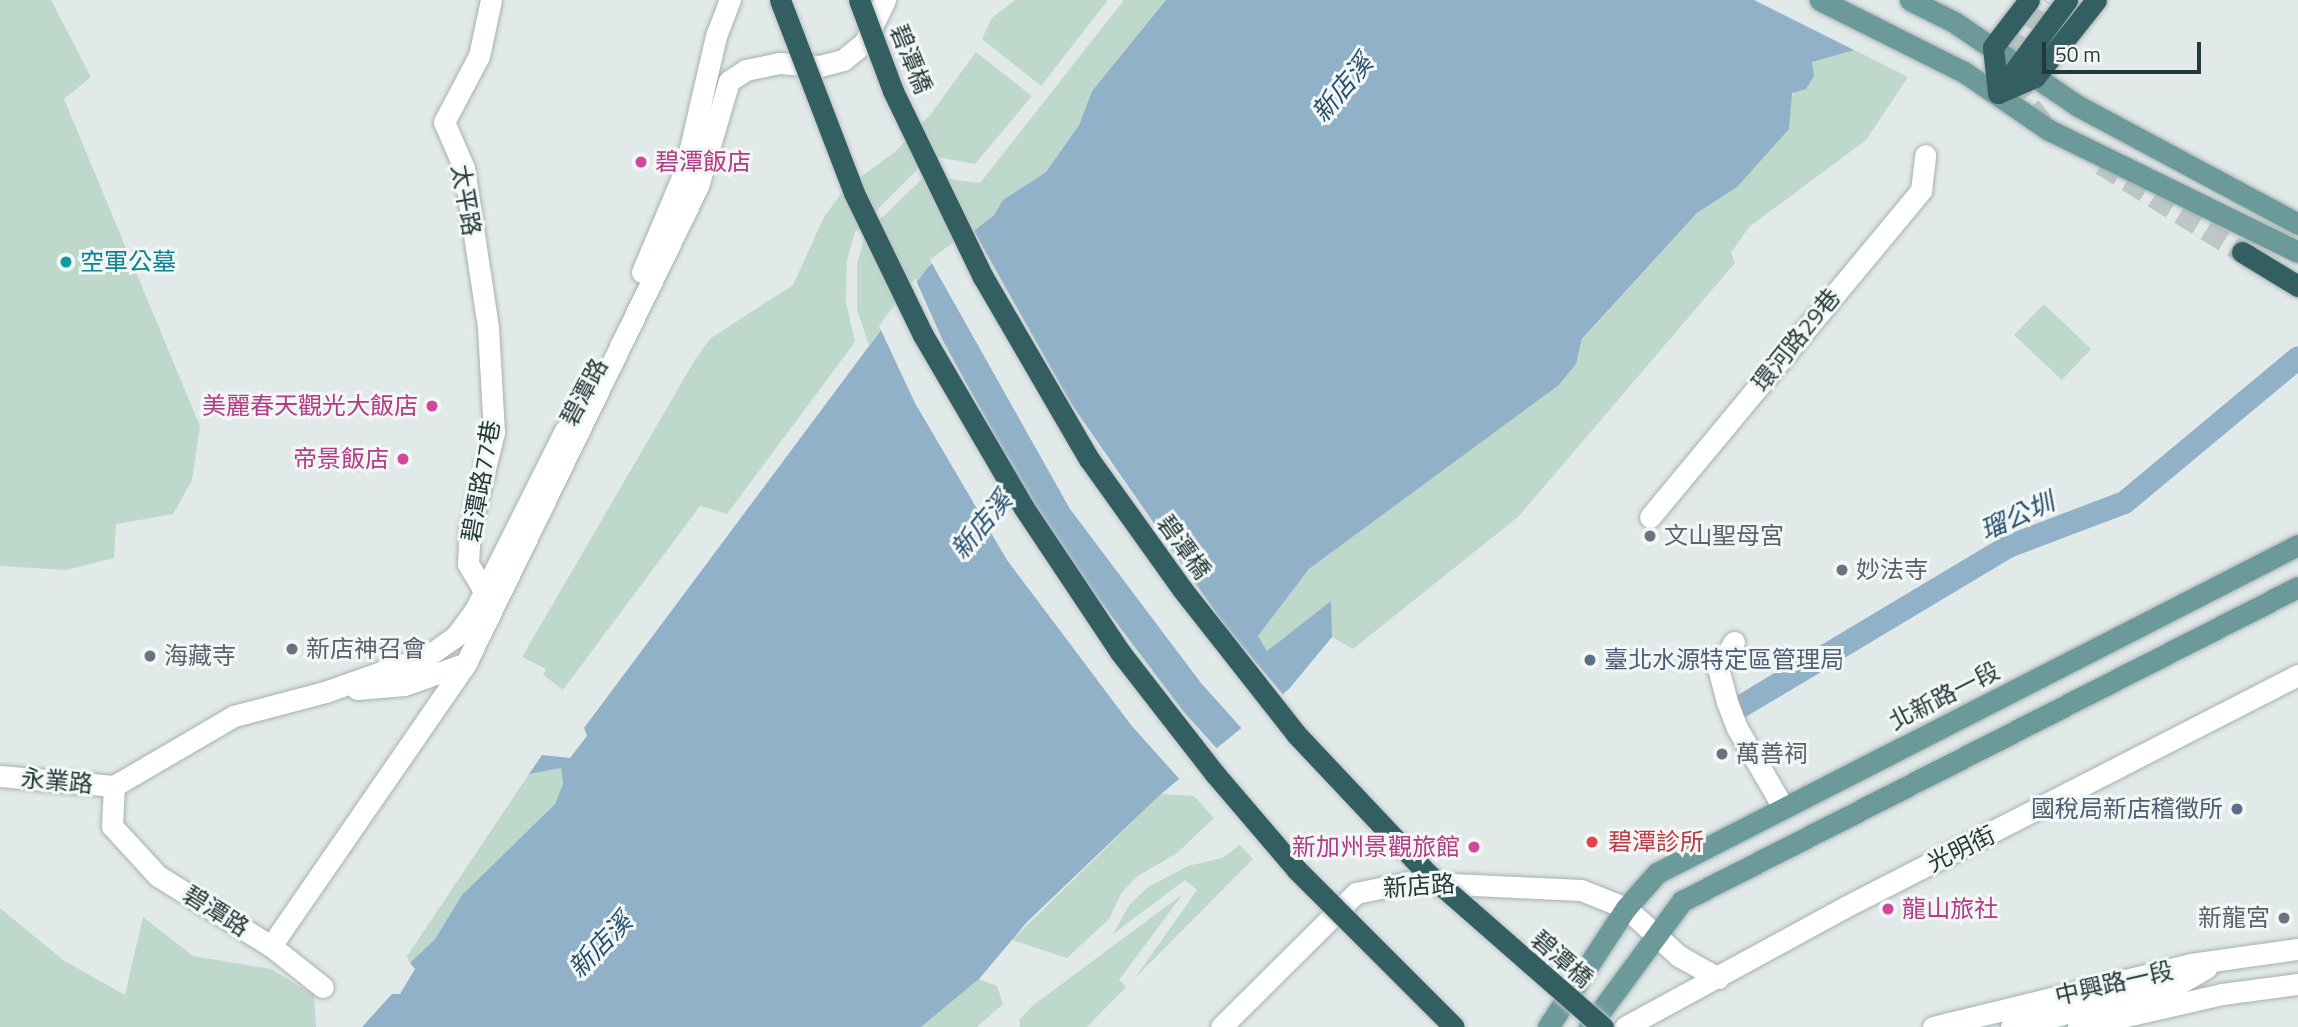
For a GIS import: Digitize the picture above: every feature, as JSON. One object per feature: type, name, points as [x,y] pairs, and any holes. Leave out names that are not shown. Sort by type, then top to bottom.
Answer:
[{"type":"highway","points":[[780,0],[854,193],[923,335],[1024,508],[1120,652],[1215,774],[1296,869],[1454,1027]]},
{"type":"highway","name":"碧潭橋","points":[[859,0],[893,91],[983,277],[1089,459],[1182,589],[1296,734],[1427,873],[1602,1027]]},
{"type":"highway","points":[[1998,93],[1993,47],[2029,0]]},
{"type":"highway","points":[[1998,93],[2067,0]]},
{"type":"highway","points":[[1998,93],[2035,77],[2096,0]]},
{"type":"highway","points":[[2242,252],[2298,286]]},
{"type":"main road","points":[[1820,0],[1942,61],[1998,93],[2049,130],[2297,252]]},
{"type":"main road","points":[[1910,0],[1954,22],[2078,106],[2298,224]]},
{"type":"main road","name":"北新路一段","points":[[1548,1027],[1626,908],[1657,873],[2298,545]]},
{"type":"main road","points":[[1589,1027],[1682,901],[2298,587]]},
{"type":"street","name":"太平路","points":[[488,327],[464,168],[444,122],[479,56],[491,0]]},
{"type":"street","name":"碧潭路","points":[[730,0],[716,36],[685,170],[618,327],[456,636],[429,655],[325,692],[234,716],[114,786],[112,826],[120,839],[158,876],[271,946],[467,663],[698,186],[729,81],[746,70],[779,63],[820,66],[843,60],[864,43],[885,0]]},
{"type":"street","name":"環河路29巷","points":[[1650,517],[1921,190],[1925,155]]},
{"type":"street","name":"碧潭路77巷","points":[[483,589],[468,564],[470,529],[494,432],[488,327]]},
{"type":"street","points":[[1734,642],[1718,668],[1730,712],[1783,807]]},
{"type":"street","name":"碧潭路","points":[[325,692],[404,685],[467,663]]},
{"type":"street","name":"光明街","points":[[1625,1027],[1845,907],[2298,675]]},
{"type":"street","name":"永業路","points":[[0,776],[114,786]]},
{"type":"street","name":"新店路","points":[[1221,1027],[1356,894],[1409,882],[1482,883],[1581,890],[1626,908],[1679,956],[1718,978]]},
{"type":"street","points":[[271,946],[323,987]]},
{"type":"street","name":"中興路一段","points":[[1933,1027],[2191,964],[2214,963],[2298,949]]},
{"type":"street","points":[[2011,1027],[2175,986],[2214,963]]},
{"type":"street","name":"中興路一段","points":[[2078,1027],[2222,994],[2298,984]]},
{"type":"street","points":[[2138,997],[2222,994]]},
{"type":"green space","name":"空軍公墓","points":[[0,0],[51,0],[91,77],[64,99],[200,426],[192,480],[173,514],[116,524],[114,558],[66,570],[0,566]]},
{"type":"green space","points":[[1015,0],[1108,0],[1041,86],[982,39],[992,18]]},
{"type":"green space","points":[[1124,0],[1166,0],[1092,91],[1079,125],[1046,172],[1003,200],[994,215],[928,267],[869,345],[857,310],[857,264],[866,233],[925,176],[980,183]]},
{"type":"green space","points":[[1855,50],[1908,77],[1866,140],[1749,227],[1731,253],[1735,263],[1518,517],[1353,649],[1332,637],[1330,602],[1267,651],[1258,636],[1309,569],[1559,385],[1576,364],[1582,340],[1697,213],[1737,187],[1812,62]]},
{"type":"green space","points":[[976,52],[1032,96],[975,164],[931,156],[855,232],[847,260],[846,302],[855,342],[727,514],[700,506],[563,690],[543,675],[546,669],[522,657],[696,358],[711,338],[793,285],[824,217],[845,188],[895,152],[930,115]]},
{"type":"green space","points":[[2044,304],[2091,349],[2062,380],[2014,335]]},
{"type":"green space","points":[[561,768],[563,784],[555,804],[462,895],[435,939],[410,963],[407,956],[529,774]]},
{"type":"green space","points":[[1161,794],[1194,796],[1214,818],[1177,853],[1138,876],[1122,892],[1109,919],[1067,958],[1012,940]]},
{"type":"green space","points":[[1240,845],[1253,859],[1135,978],[1197,890],[1185,880],[1113,934],[1130,904],[1148,887],[1188,866],[1222,858]]},
{"type":"green space","points":[[1183,894],[1119,980],[1126,987],[1087,1027],[1020,1027],[1019,1020],[1032,1006]]},
{"type":"green space","points":[[0,908],[63,960],[125,995],[143,917],[193,956],[271,969],[314,995],[316,1027],[0,1027]]},
{"type":"green space","points":[[979,979],[997,986],[1003,1004],[977,1027],[921,1027]]},
{"type":"water","name":"新店溪","points":[[1166,0],[1916,0],[1855,50],[1812,62],[1814,76],[1806,89],[1792,93],[1789,129],[1737,187],[1697,213],[1582,339],[1576,364],[1559,385],[1309,569],[1258,636],[1267,651],[1331,601],[1332,637],[1289,689],[1161,794],[1027,922],[979,979],[921,1027],[362,1027],[392,994],[400,994],[415,969],[410,963],[435,939],[462,895],[555,804],[563,784],[561,768],[529,774],[542,755],[570,758],[587,736],[584,728],[928,267],[994,215],[1003,200],[1046,172],[1079,125],[1092,91]]},
{"type":"pier","points":[[1754,0],[1919,0],[1858,52]]},
{"type":"pier","points":[[972,228],[1070,402],[1225,626],[1285,697],[1244,731],[1201,683],[1070,509],[930,260]]},
{"type":"pier","points":[[915,278],[942,339],[1048,532],[1183,711],[1219,751],[1182,782],[1131,725],[1007,560],[915,403],[879,326]]},
{"type":"waterway","name":"瑠公圳","points":[[1742,705],[2008,546],[2124,502],[2298,357]]},
{"type":"tunnel","points":[[2043,123],[2013,83],[2015,55],[2045,0]]},
{"type":"tunnel","points":[[2101,164],[2242,252]]},
{"type":"place","name":"碧潭飯店","points":[[641,162]]},
{"type":"place","name":"空軍公墓","points":[[66,262]]},
{"type":"place","name":"美麗春天觀光大飯店","points":[[432,406]]},
{"type":"place","name":"帝景飯店","points":[[403,459]]},
{"type":"place","name":"文山聖母宮","points":[[1650,536]]},
{"type":"place","name":"妙法寺","points":[[1842,570]]},
{"type":"place","name":"新店神召會","points":[[292,649]]},
{"type":"place","name":"海藏寺","points":[[150,656]]},
{"type":"place","name":"臺北水源特定區管理局","points":[[1590,660]]},
{"type":"place","name":"萬善祠","points":[[1722,754]]},
{"type":"place","name":"國稅局新店稽徵所","points":[[2237,809]]},
{"type":"place","name":"碧潭診所","points":[[1592,842]]},
{"type":"place","name":"新加州景觀旅館","points":[[1474,847]]},
{"type":"place","name":"龍山旅社","points":[[1888,909]]},
{"type":"place","name":"新龍宮","points":[[2284,918]]}]
